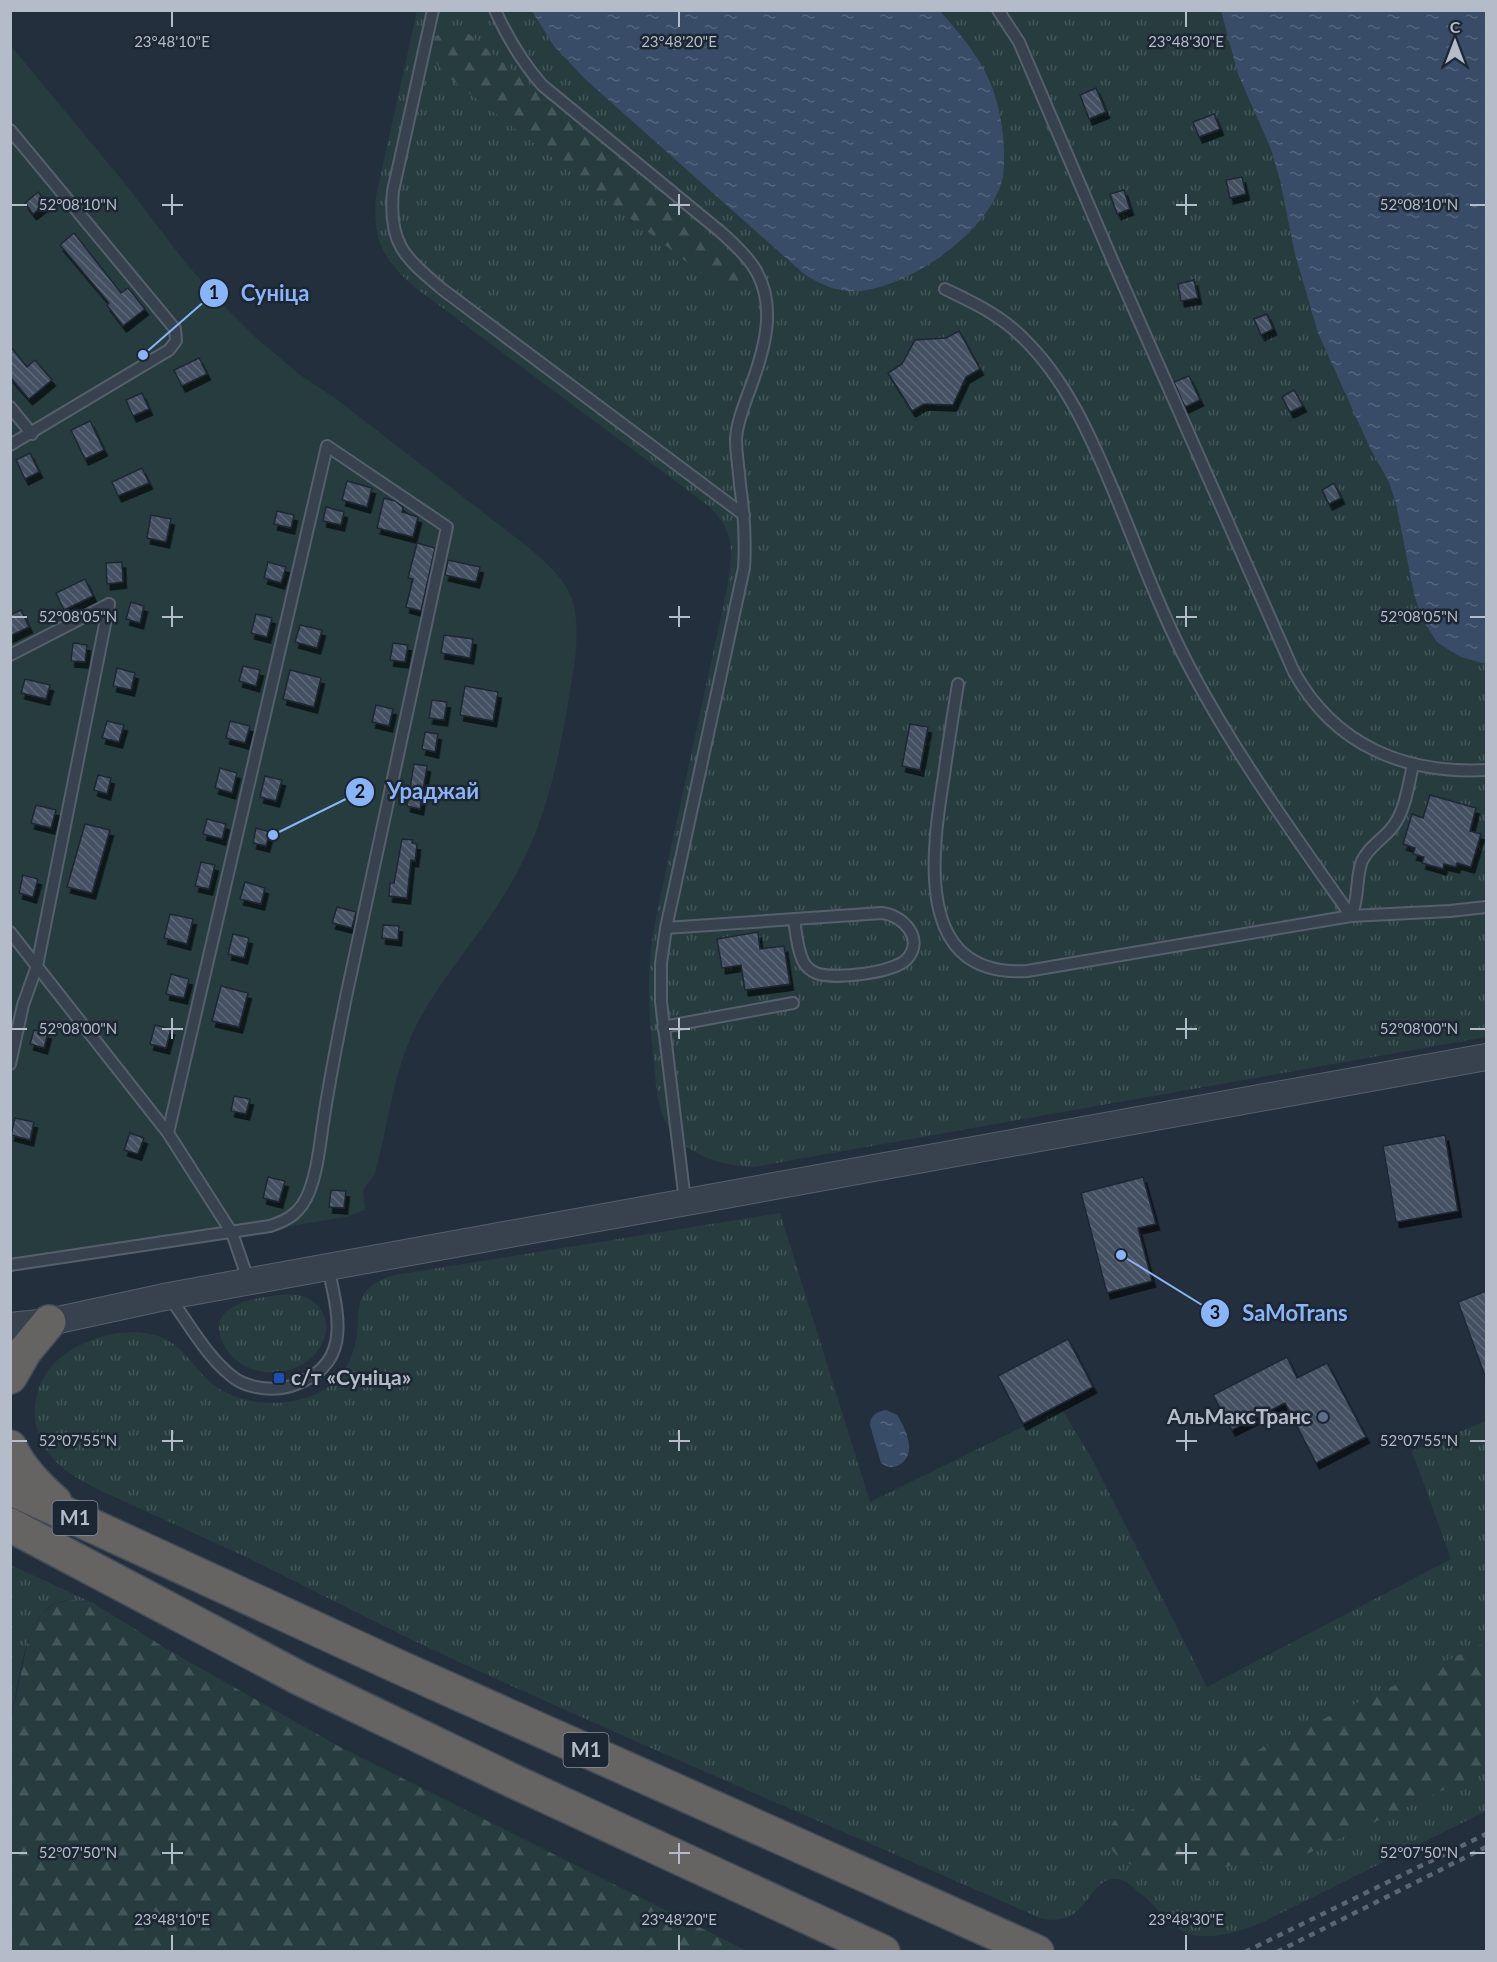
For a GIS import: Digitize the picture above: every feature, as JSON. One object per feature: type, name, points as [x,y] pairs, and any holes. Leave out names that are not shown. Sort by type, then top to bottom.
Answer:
[{"type":"highway","points":[[10,1377],[25,1351],[49,1322]]},
{"type":"highway","points":[[10,1447],[29,1476],[72,1517]]},
{"type":"highway","name":"М1","points":[[10,1488],[410,1672],[1035,1951]]},
{"type":"highway","name":"М1","points":[[10,1525],[299,1678],[513,1781],[883,1952]]},
{"type":"street","points":[[10,1326],[49,1322],[169,1296],[1486,1057]]},
{"type":"lane","points":[[433,10],[393,191],[391,213],[394,234],[404,254],[442,289],[744,515]]},
{"type":"lane","points":[[495,10],[522,63],[542,85],[722,232],[754,267],[763,286],[767,331],[762,356],[740,418],[736,438],[746,543],[744,568],[666,928],[660,982],[663,1027],[685,1201]]},
{"type":"lane","points":[[998,10],[1019,42],[1118,274],[1303,689],[1328,717],[1377,752],[1413,765],[1449,770],[1486,770]]},
{"type":"lane","points":[[10,130],[175,329],[176,341],[169,350],[32,434],[10,445]]},
{"type":"lane","points":[[945,289],[972,301],[1021,336],[1042,358],[1059,383],[1097,452],[1169,624],[1212,708],[1248,769],[1351,916]]},
{"type":"lane","points":[[10,407],[32,434]]},
{"type":"lane","points":[[10,1265],[270,1226],[294,1216],[303,1206],[314,1177],[339,1029],[447,527],[327,446],[168,1133]]},
{"type":"lane","points":[[10,655],[109,604],[37,966],[23,1005],[10,1064]]},
{"type":"lane","points":[[958,684],[936,827],[934,876],[938,905],[948,934],[958,949],[972,961],[990,970],[1008,973],[1027,971],[1351,916],[1486,907]]},
{"type":"lane","points":[[1351,916],[1358,898],[1359,874],[1363,860],[1367,852],[1397,821],[1413,765]]},
{"type":"lane","points":[[666,928],[882,913],[892,914],[907,925],[911,933],[911,952],[907,959],[889,969],[840,976],[816,973],[803,962],[794,920]]},
{"type":"lane","points":[[10,932],[168,1133],[232,1233],[249,1282]]},
{"type":"lane","points":[[663,1027],[794,1003]]},
{"type":"lane","points":[[10,1012],[23,1005]]},
{"type":"lane","points":[[169,1296],[226,1371],[254,1387],[284,1389],[305,1382],[319,1373],[329,1362],[336,1348],[338,1315],[328,1267]]},
{"type":"green space","points":[[417,11],[1486,11],[1486,1037],[753,1167],[719,1162],[698,1154],[680,1141],[667,1124],[660,1107],[649,1007],[649,971],[656,917],[728,584],[731,560],[730,540],[722,522],[706,504],[417,289],[388,259],[376,226],[376,196]]},
{"type":"green space","points":[[449,28],[469,34],[729,251],[744,275],[744,284],[738,290],[719,287],[447,76],[437,64],[432,50],[435,38]]},
{"type":"green space","points":[[11,46],[127,186],[185,262],[252,334],[300,375],[335,398],[528,547],[555,572],[566,586],[573,602],[577,638],[560,748],[540,821],[520,868],[507,890],[418,1022],[397,1078],[375,1174],[363,1190],[365,1210],[346,1217],[11,1272]]},
{"type":"green space","points":[[780,1213],[870,1502],[1061,1408],[1091,1457],[1207,1687],[1451,1559],[1412,1451],[1486,1421],[1486,1811],[1261,1923],[1228,1934],[1205,1936],[1183,1931],[1173,1925],[1132,1886],[1116,1879],[1098,1886],[1086,1902],[1069,1917],[1056,1920],[1040,1918],[459,1662],[246,1557],[92,1486],[69,1473],[50,1455],[36,1427],[36,1397],[44,1377],[66,1353],[99,1338],[117,1333],[152,1334],[173,1344],[208,1380],[230,1394],[256,1402],[297,1400],[319,1393],[342,1374],[355,1347],[361,1300],[365,1292],[389,1276]]},
{"type":"green space","points":[[290,1294],[310,1300],[323,1312],[326,1330],[319,1349],[298,1367],[285,1371],[257,1371],[234,1358],[225,1347],[219,1332],[220,1320],[227,1311],[250,1300]]},
{"type":"green space","points":[[11,1565],[93,1603],[61,1601],[45,1610],[36,1622],[19,1674],[11,1721]]},
{"type":"green space","points":[[73,1600],[93,1603],[170,1651],[340,1747],[747,1951],[11,1951],[11,1721],[27,1645],[34,1627],[42,1613],[56,1603]]},
{"type":"green space","points":[[1486,1642],[1486,1770],[1294,1860],[1170,1873],[1156,1872],[1130,1864],[1111,1848],[1109,1833],[1118,1816]]},
{"type":"water","points":[[532,11],[940,11],[974,53],[983,67],[996,98],[1004,155],[1003,176],[996,196],[984,216],[947,252],[903,278],[881,287],[860,291],[845,291],[823,285],[804,274],[585,79],[554,46]]},
{"type":"water","points":[[1221,11],[1486,11],[1486,664],[1461,657],[1437,642],[1422,619],[1414,594],[1396,503],[1389,482],[1370,448],[1318,333],[1295,254],[1280,180],[1271,149],[1238,74]]},
{"type":"water","points":[[886,1410],[897,1415],[907,1434],[909,1448],[905,1461],[894,1467],[881,1463],[870,1425],[875,1414]]},
{"type":"building","points":[[1096,88],[1106,112],[1089,119],[1080,95]]},
{"type":"building","points":[[1214,114],[1220,129],[1199,137],[1193,122]]},
{"type":"building","points":[[1242,177],[1246,194],[1230,198],[1226,180]]},
{"type":"building","points":[[1124,190],[1130,209],[1117,214],[1110,194]]},
{"type":"building","points":[[38,192],[47,203],[33,214],[25,203]]},
{"type":"building","points":[[74,233],[121,293],[128,288],[145,309],[123,326],[107,305],[109,303],[60,245]]},
{"type":"building","points":[[1194,280],[1198,298],[1181,301],[1178,284]]},
{"type":"building","points":[[1267,314],[1273,329],[1261,335],[1254,319]]},
{"type":"building","points":[[959,331],[980,369],[966,377],[953,405],[924,404],[912,411],[888,373],[902,364],[915,340],[946,338]]},
{"type":"building","points":[[10,346],[27,367],[35,360],[52,380],[29,399],[10,377]]},
{"type":"building","points":[[199,358],[207,374],[182,386],[174,370]]},
{"type":"building","points":[[1189,376],[1200,400],[1185,407],[1174,382]]},
{"type":"building","points":[[1294,390],[1303,406],[1290,412],[1282,397]]},
{"type":"building","points":[[142,393],[149,409],[133,416],[126,400]]},
{"type":"building","points":[[90,421],[104,450],[85,459],[71,430]]},
{"type":"building","points":[[30,453],[39,472],[25,479],[16,460]]},
{"type":"building","points":[[142,468],[149,483],[118,496],[112,482]]},
{"type":"building","points":[[347,481],[372,488],[367,507],[342,500]]},
{"type":"building","points":[[1334,483],[1341,498],[1329,504],[1322,490]]},
{"type":"building","points":[[384,498],[395,501],[403,507],[402,512],[418,517],[413,537],[377,528]]},
{"type":"building","points":[[326,507],[344,512],[341,525],[323,521]]},
{"type":"building","points":[[277,511],[294,515],[291,528],[274,524]]},
{"type":"building","points":[[151,515],[171,519],[166,542],[147,538]]},
{"type":"building","points":[[417,543],[435,548],[421,611],[406,607],[413,579],[408,578]]},
{"type":"building","points":[[448,560],[480,567],[476,582],[445,575]]},
{"type":"building","points":[[122,562],[123,582],[107,584],[106,563]]},
{"type":"building","points":[[268,562],[286,567],[281,583],[264,578]]},
{"type":"building","points":[[85,579],[93,596],[64,610],[56,593]]},
{"type":"building","points":[[131,602],[144,606],[140,623],[126,619]]},
{"type":"building","points":[[21,610],[29,627],[10,636],[10,615]]},
{"type":"building","points":[[256,614],[272,618],[267,637],[251,633]]},
{"type":"building","points":[[300,625],[322,630],[317,648],[295,642]]},
{"type":"building","points":[[444,635],[473,639],[470,658],[441,653]]},
{"type":"building","points":[[73,643],[87,645],[85,662],[71,661]]},
{"type":"building","points":[[393,643],[408,645],[405,662],[390,660]]},
{"type":"building","points":[[243,666],[260,670],[256,686],[239,681]]},
{"type":"building","points":[[117,668],[135,673],[131,690],[113,686]]},
{"type":"building","points":[[290,670],[321,678],[314,707],[283,699]]},
{"type":"building","points":[[25,679],[50,685],[46,699],[21,693]]},
{"type":"building","points":[[465,686],[498,692],[493,721],[460,715]]},
{"type":"building","points":[[432,700],[447,702],[444,720],[429,718]]},
{"type":"building","points":[[376,705],[393,709],[389,726],[372,722]]},
{"type":"building","points":[[107,721],[124,725],[119,742],[102,738]]},
{"type":"building","points":[[230,721],[250,726],[245,743],[226,738]]},
{"type":"building","points":[[910,724],[928,727],[920,770],[902,766]]},
{"type":"building","points":[[425,732],[438,734],[435,752],[422,749]]},
{"type":"building","points":[[414,764],[427,766],[420,809],[407,806]]},
{"type":"building","points":[[220,768],[237,773],[232,793],[215,788]]},
{"type":"building","points":[[98,775],[111,778],[107,794],[94,790]]},
{"type":"building","points":[[265,776],[282,780],[276,801],[260,797]]},
{"type":"building","points":[[1430,795],[1476,808],[1470,831],[1481,834],[1471,867],[1457,863],[1456,867],[1444,864],[1443,869],[1422,863],[1424,857],[1413,854],[1415,848],[1403,844],[1412,814],[1423,818]]},
{"type":"building","points":[[36,805],[56,810],[51,828],[31,823]]},
{"type":"building","points":[[207,819],[226,824],[222,839],[203,834]]},
{"type":"building","points":[[85,824],[110,830],[92,893],[67,887]]},
{"type":"building","points":[[256,828],[270,832],[266,846],[253,843]]},
{"type":"building","points":[[402,839],[413,840],[412,843],[417,844],[415,861],[411,860],[407,898],[389,896],[390,883],[394,883]]},
{"type":"building","points":[[201,862],[215,865],[209,889],[195,886]]},
{"type":"building","points":[[23,875],[38,879],[33,897],[19,893]]},
{"type":"building","points":[[245,882],[265,888],[261,904],[240,899]]},
{"type":"building","points":[[337,907],[356,912],[352,928],[332,923]]},
{"type":"building","points":[[170,914],[193,919],[187,944],[164,938]]},
{"type":"building","points":[[383,925],[399,926],[398,940],[382,938]]},
{"type":"building","points":[[758,932],[760,949],[784,946],[790,984],[745,990],[741,965],[722,968],[717,939]]},
{"type":"building","points":[[233,934],[249,938],[244,958],[228,954]]},
{"type":"building","points":[[171,974],[189,979],[184,998],[166,994]]},
{"type":"building","points":[[221,986],[248,993],[239,1027],[212,1021]]},
{"type":"building","points":[[155,1025],[171,1029],[166,1048],[150,1044]]},
{"type":"building","points":[[34,1030],[48,1033],[44,1048],[30,1044]]},
{"type":"building","points":[[234,1096],[250,1099],[246,1114],[231,1111]]},
{"type":"building","points":[[15,1118],[34,1122],[30,1140],[11,1135]]},
{"type":"building","points":[[130,1133],[144,1138],[138,1154],[124,1150]]},
{"type":"building","points":[[1445,1135],[1458,1211],[1396,1222],[1383,1146]]},
{"type":"building","points":[[268,1177],[285,1181],[279,1202],[263,1198]]},
{"type":"building","points":[[1143,1177],[1156,1224],[1138,1228],[1152,1281],[1107,1293],[1081,1193]]},
{"type":"building","points":[[331,1190],[346,1191],[344,1208],[329,1207]]},
{"type":"building","points":[[1486,1291],[1486,1375],[1485,1376],[1458,1302]]},
{"type":"building","points":[[1068,1339],[1093,1387],[1023,1424],[998,1376]]},
{"type":"building","name":"АльМаксТранс","points":[[1287,1357],[1297,1378],[1327,1363],[1366,1437],[1316,1463],[1285,1403],[1232,1430],[1213,1395]]},
{"type":"railway","points":[[1245,1952],[1486,1834]]},
{"type":"railway","points":[[1277,1952],[1486,1847]]},
{"type":"place","name":"Суніца","points":[[143,355]]},
{"type":"place","name":"Ураджай","points":[[273,835]]},
{"type":"place","name":"SaMoTrans","points":[[1121,1255]]},
{"type":"place","name":"с/т «Суніца»","points":[[279,1378]]},
{"type":"place","name":"АльМаксТранс","points":[[1323,1417]]}]
